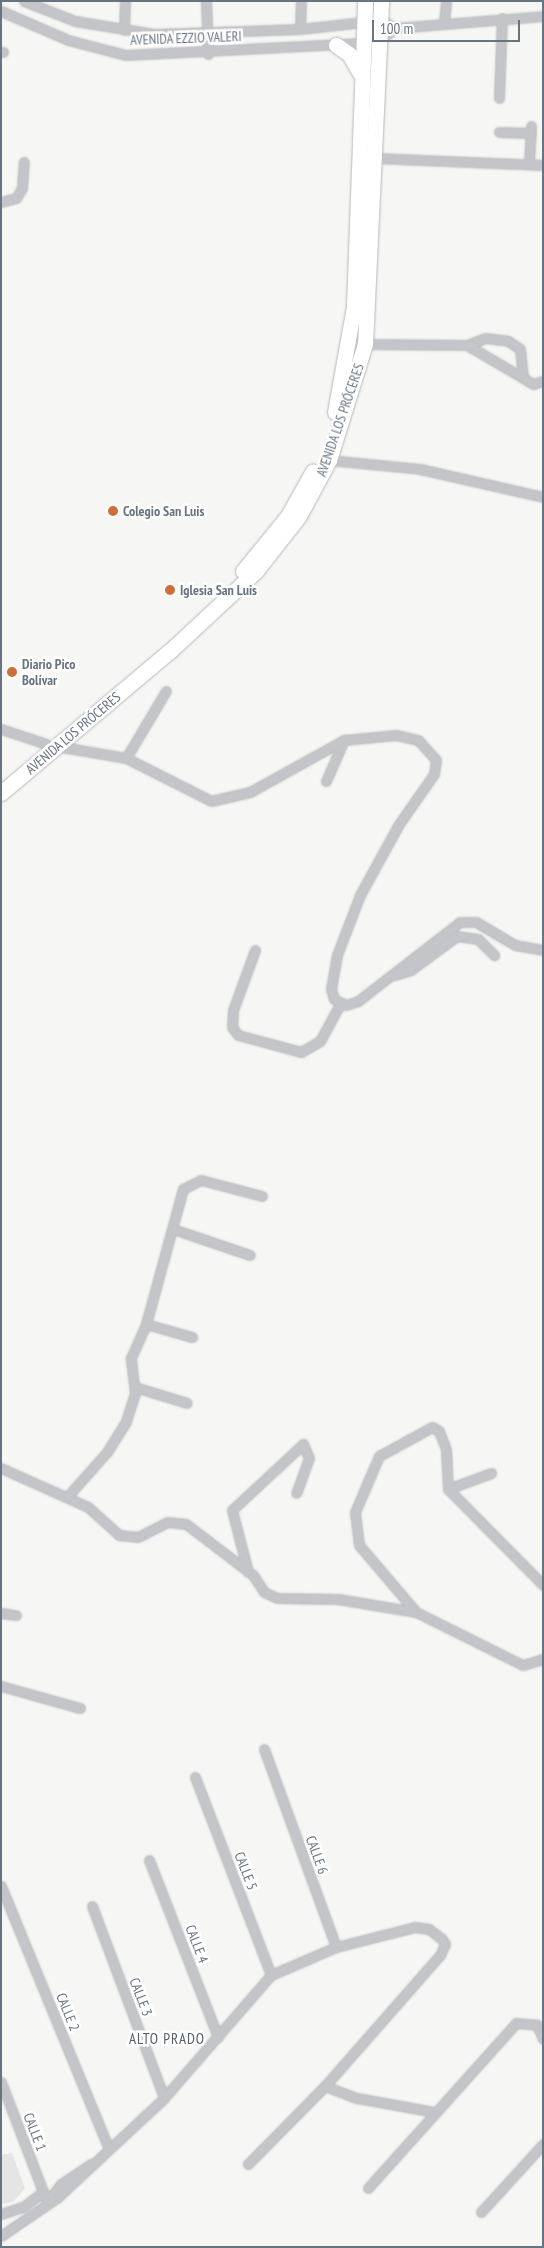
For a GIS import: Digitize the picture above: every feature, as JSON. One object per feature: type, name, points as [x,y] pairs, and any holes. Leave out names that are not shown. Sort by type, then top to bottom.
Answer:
[{"type":"highway","name":"AVENIDA LOS PRÓCERES","points":[[1,794],[51,745],[240,575],[288,516],[321,456],[351,342],[365,1]]},
{"type":"highway","name":"AVENIDA LOS PRÓCERES","points":[[1,780],[51,745],[171,650],[256,571],[299,516],[329,460],[365,344],[379,41],[388,24],[381,1]]},
{"type":"highway","points":[[336,45],[353,58],[362,78]]},
{"type":"street","name":"AVENIDA EZZIO VALERI","points":[[24,1],[75,21],[124,30],[210,34],[300,30],[364,22],[444,24],[543,16]]},
{"type":"street","points":[[124,1],[124,30]]},
{"type":"street","points":[[206,1],[210,34],[208,54]]},
{"type":"street","points":[[300,1],[300,30]]},
{"type":"street","points":[[444,24],[446,1]]},
{"type":"street","name":"AVENIDA EZZIO VALERI","points":[[1,11],[68,40],[126,55],[208,54],[379,41]]},
{"type":"street","points":[[499,98],[502,18]]},
{"type":"street","points":[[499,132],[531,130],[530,164]]},
{"type":"street","points":[[374,158],[543,165]]},
{"type":"street","points":[[1,202],[16,198],[22,188],[24,162]]},
{"type":"street","points":[[365,344],[467,346],[484,338],[508,341],[520,349],[523,378]]},
{"type":"street","points":[[467,346],[533,384],[543,381]]},
{"type":"street","points":[[329,460],[420,469],[543,497]]},
{"type":"street","points":[[126,758],[166,691]]},
{"type":"street","points":[[1,729],[51,745],[126,758],[211,801],[250,792],[344,740],[396,735],[418,740],[436,760],[434,774],[399,824],[360,895],[337,955],[331,989],[340,1004]]},
{"type":"street","points":[[326,781],[344,740]]},
{"type":"street","points":[[340,1004],[358,1001],[460,922],[476,922],[515,945],[543,950]]},
{"type":"street","points":[[390,976],[411,970],[457,936],[478,939],[494,955]]},
{"type":"street","points":[[255,950],[234,1010],[232,1027],[238,1035],[301,1052],[320,1040],[340,1004]]},
{"type":"street","points":[[68,1497],[112,1444],[126,1421],[136,1387],[131,1358],[146,1324],[183,1189],[194,1181],[262,1196]]},
{"type":"street","points":[[173,1229],[250,1255]]},
{"type":"street","points":[[146,1324],[192,1336]]},
{"type":"street","points":[[136,1387],[187,1403]]},
{"type":"street","points":[[416,1612],[359,1545],[355,1512],[379,1456],[432,1427],[439,1431],[446,1449],[448,1489],[543,1585]]},
{"type":"street","points":[[248,1572],[232,1510],[303,1444],[309,1458],[296,1493]]},
{"type":"street","points":[[1,1468],[68,1497],[130,1538],[167,1522],[186,1524],[248,1572],[264,1592],[277,1598],[338,1599],[416,1612],[523,1665],[543,1659]]},
{"type":"street","points":[[448,1489],[491,1473]]},
{"type":"street","points":[[1,1613],[16,1615]]},
{"type":"street","points":[[1,1686],[80,1708]]},
{"type":"street","name":"CALLE 6","points":[[264,1749],[336,1947]]},
{"type":"street","name":"CALLE 5","points":[[195,1777],[271,1974]]},
{"type":"street","name":"CALLE 4","points":[[149,1860],[218,2037]]},
{"type":"street","name":"CALLE 2","points":[[1,1886],[109,2149]]},
{"type":"street","name":"CALLE 3","points":[[92,1906],[164,2098]]},
{"type":"street","points":[[1,2236],[28,2221],[164,2098],[271,1974],[336,1947],[415,1927],[434,1932],[445,1944],[440,1956],[325,2086],[248,2164]]},
{"type":"street","points":[[368,2188],[434,2112],[516,2023],[537,2025],[543,2039]]},
{"type":"street","name":"CALLE 1","points":[[1,2082],[47,2202]]},
{"type":"street","points":[[325,2086],[357,2098],[434,2112]]},
{"type":"street","points":[[481,2212],[543,2144]]},
{"type":"street","points":[[1,2214],[23,2207],[43,2192]]},
{"type":"shaded area","points":[[12,2153],[25,2188],[13,2202],[1,2204],[1,2155]]},
{"type":"place","name":"Colegio San Luis","points":[[113,511]]},
{"type":"place","name":"Iglesia San Luis","points":[[170,590]]},
{"type":"place","name":"Diario Pico Bolívar","points":[[12,672]]},
{"type":"district","name":"ALTO PRADO","points":[[167,2039]]}]
